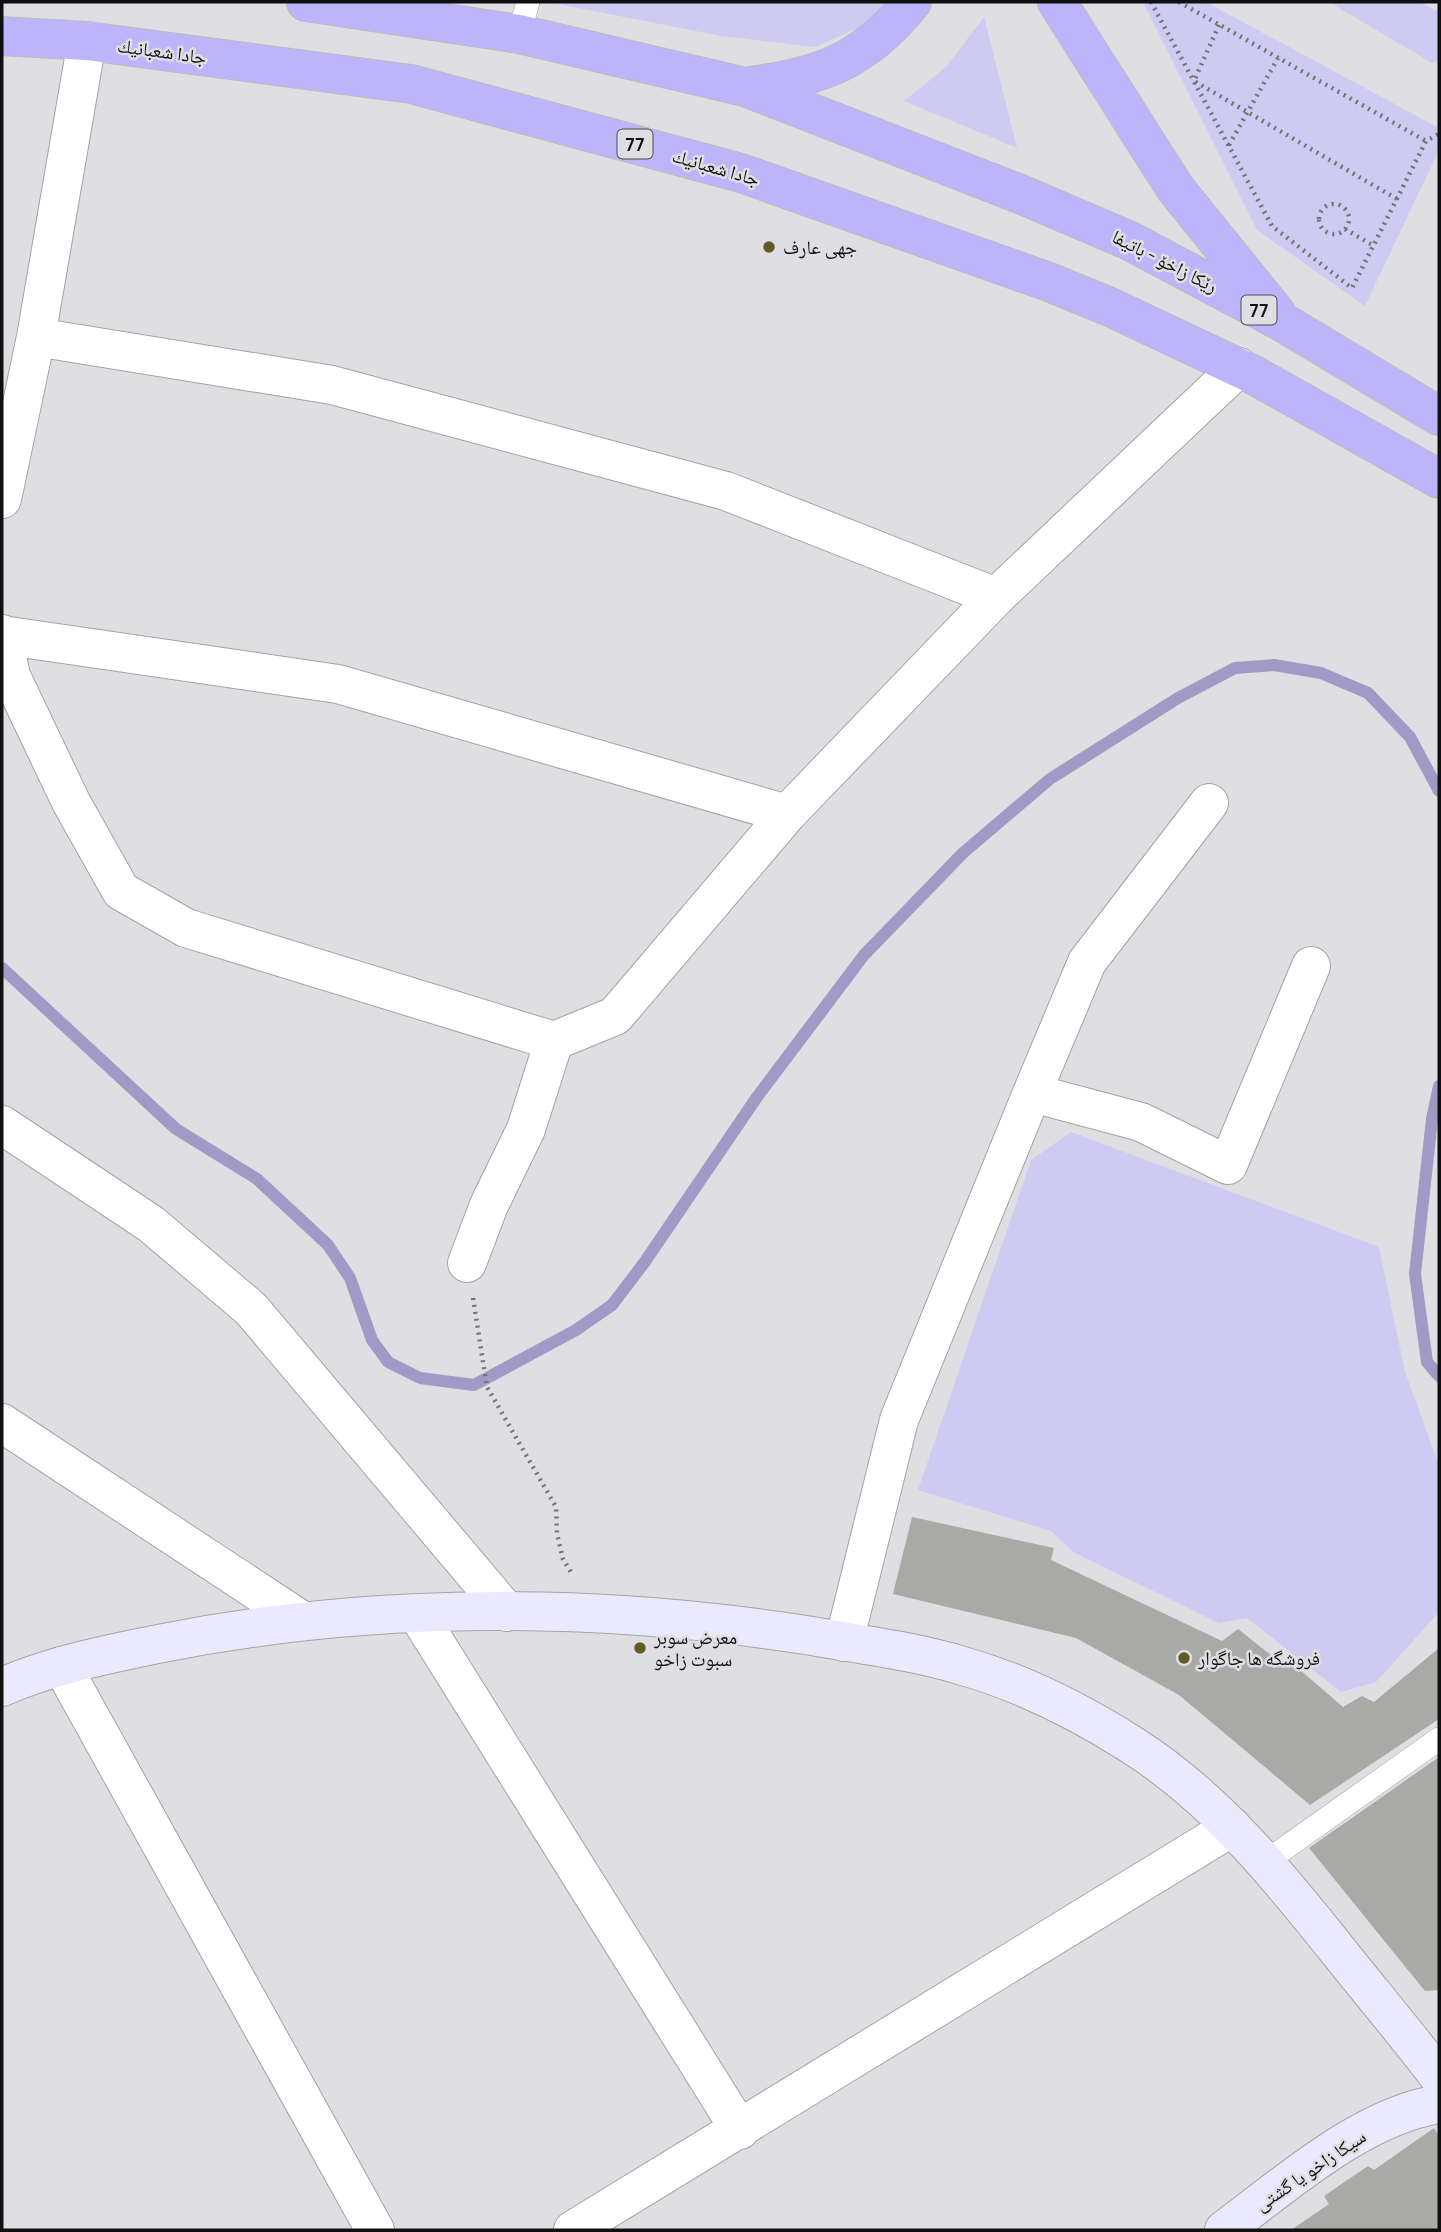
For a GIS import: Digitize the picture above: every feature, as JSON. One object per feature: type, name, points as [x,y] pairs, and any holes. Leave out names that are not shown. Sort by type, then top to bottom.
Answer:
[{"type":"highway","name":"77","points":[[306,2],[524,18],[739,86]]},
{"type":"highway","points":[[739,86],[798,80],[848,60],[891,28],[912,2]]},
{"type":"highway","points":[[1057,2],[1175,188],[1283,323]]},
{"type":"highway","name":"جادا شعبانيك","points":[[2,36],[87,41],[411,84],[741,173],[1049,282],[1239,367]]},
{"type":"highway","name":"رێکا زاخۆ - باتیفا","points":[[739,86],[1072,215],[1130,241],[1283,323],[1439,416]]},
{"type":"highway","name":"77","points":[[1239,367],[1439,479]]},
{"type":"main road","points":[[2,1687],[62,1665],[180,1639],[301,1620],[507,1612],[595,1613],[676,1618],[906,1651],[967,1667],[1025,1688],[1082,1715],[1135,1747],[1185,1784],[1265,1862],[1438,2081]]},
{"type":"main road","name":"سیکا زاخو یا گشتى","points":[[1224,2230],[1322,2158],[1368,2130],[1417,2108],[1438,2081]]},
{"type":"street","points":[[2,499],[36,337],[87,41]]},
{"type":"street","points":[[36,337],[332,385],[726,491],[996,597]]},
{"type":"street","points":[[787,814],[338,684],[2,635],[11,676],[71,802],[121,891],[186,928],[554,1041],[615,1016],[787,814],[996,597],[1239,367]]},
{"type":"street","points":[[844,1642],[899,1420],[1087,962],[1209,803]]},
{"type":"street","points":[[1032,1093],[1141,1122],[1228,1165],[1311,965]]},
{"type":"street","points":[[467,1262],[489,1206],[526,1129],[554,1041]]},
{"type":"street","points":[[2,1125],[151,1224],[251,1309],[507,1612]]},
{"type":"street","points":[[2,1423],[301,1620]]},
{"type":"street","points":[[418,1615],[740,2130]]},
{"type":"street","points":[[62,1665],[375,2230]]},
{"type":"street","points":[[573,2230],[1232,1827]]},
{"type":"lane","points":[[1265,1862],[1439,1739]]},
{"type":"path","points":[[1151,2],[1272,226],[1352,288],[1426,141],[1439,134]]},
{"type":"path","points":[[1178,2],[1426,141]]},
{"type":"path","points":[[1194,81],[1219,24]]},
{"type":"path","points":[[1229,146],[1278,58]]},
{"type":"path","points":[[1194,81],[1397,199]]},
{"type":"path","points":[[1344,206],[1349,214],[1345,229],[1342,235],[1325,233],[1317,218],[1324,207],[1344,206]]},
{"type":"path","points":[[1345,229],[1374,246]]},
{"type":"path","points":[[467,1262],[487,1387],[556,1507],[557,1534],[563,1559],[595,1613]]},
{"type":"shaded area","points":[[548,2],[896,2],[885,16],[815,47],[721,36]]},
{"type":"shaded area","points":[[1143,2],[1206,2],[1439,128],[1439,150],[1365,306],[1257,230]]},
{"type":"shaded area","points":[[1329,2],[1420,2],[1439,12],[1439,60],[1432,63]]},
{"type":"shaded area","points":[[984,17],[1017,148],[904,101],[946,67]]},
{"type":"shaded area","points":[[1071,1132],[1379,1247],[1405,1372],[1439,1465],[1439,1612],[1376,1682],[1341,1692],[1247,1618],[1219,1623],[1073,1552],[1051,1531],[918,1490],[1031,1160]]},
{"type":"building","points":[[912,1517],[1054,1548],[1051,1560],[1222,1641],[1238,1629],[1277,1660],[1299,1669],[1343,1707],[1362,1696],[1374,1702],[1439,1648],[1439,1719],[1310,1805],[1179,1695],[1076,1638],[893,1594]]},
{"type":"building","points":[[1439,1757],[1439,1990],[1425,1991],[1309,1848]]},
{"type":"building","points":[[1434,2128],[1439,2136],[1439,2230],[1291,2230],[1329,2204],[1324,2196],[1368,2166],[1374,2170]]},
{"type":"waterway","points":[[2,968],[176,1129],[257,1179],[328,1245],[350,1278],[372,1340],[388,1362],[420,1378],[474,1385],[576,1330],[612,1305],[644,1263],[757,1097],[864,955],[963,853],[1050,779],[1178,698],[1235,668],[1274,665],[1321,673],[1368,693],[1410,737],[1439,791]]},
{"type":"waterway","points":[[1439,1086],[1432,1119],[1415,1274],[1427,1362],[1439,1376]]},
{"type":"place","name":"جهى عارف","points":[[769,247]]},
{"type":"place","name":"معرض سوبر سبوت زاخو","points":[[640,1648]]},
{"type":"place","name":"فروشگه ها جاگوار","points":[[1184,1658]]}]
